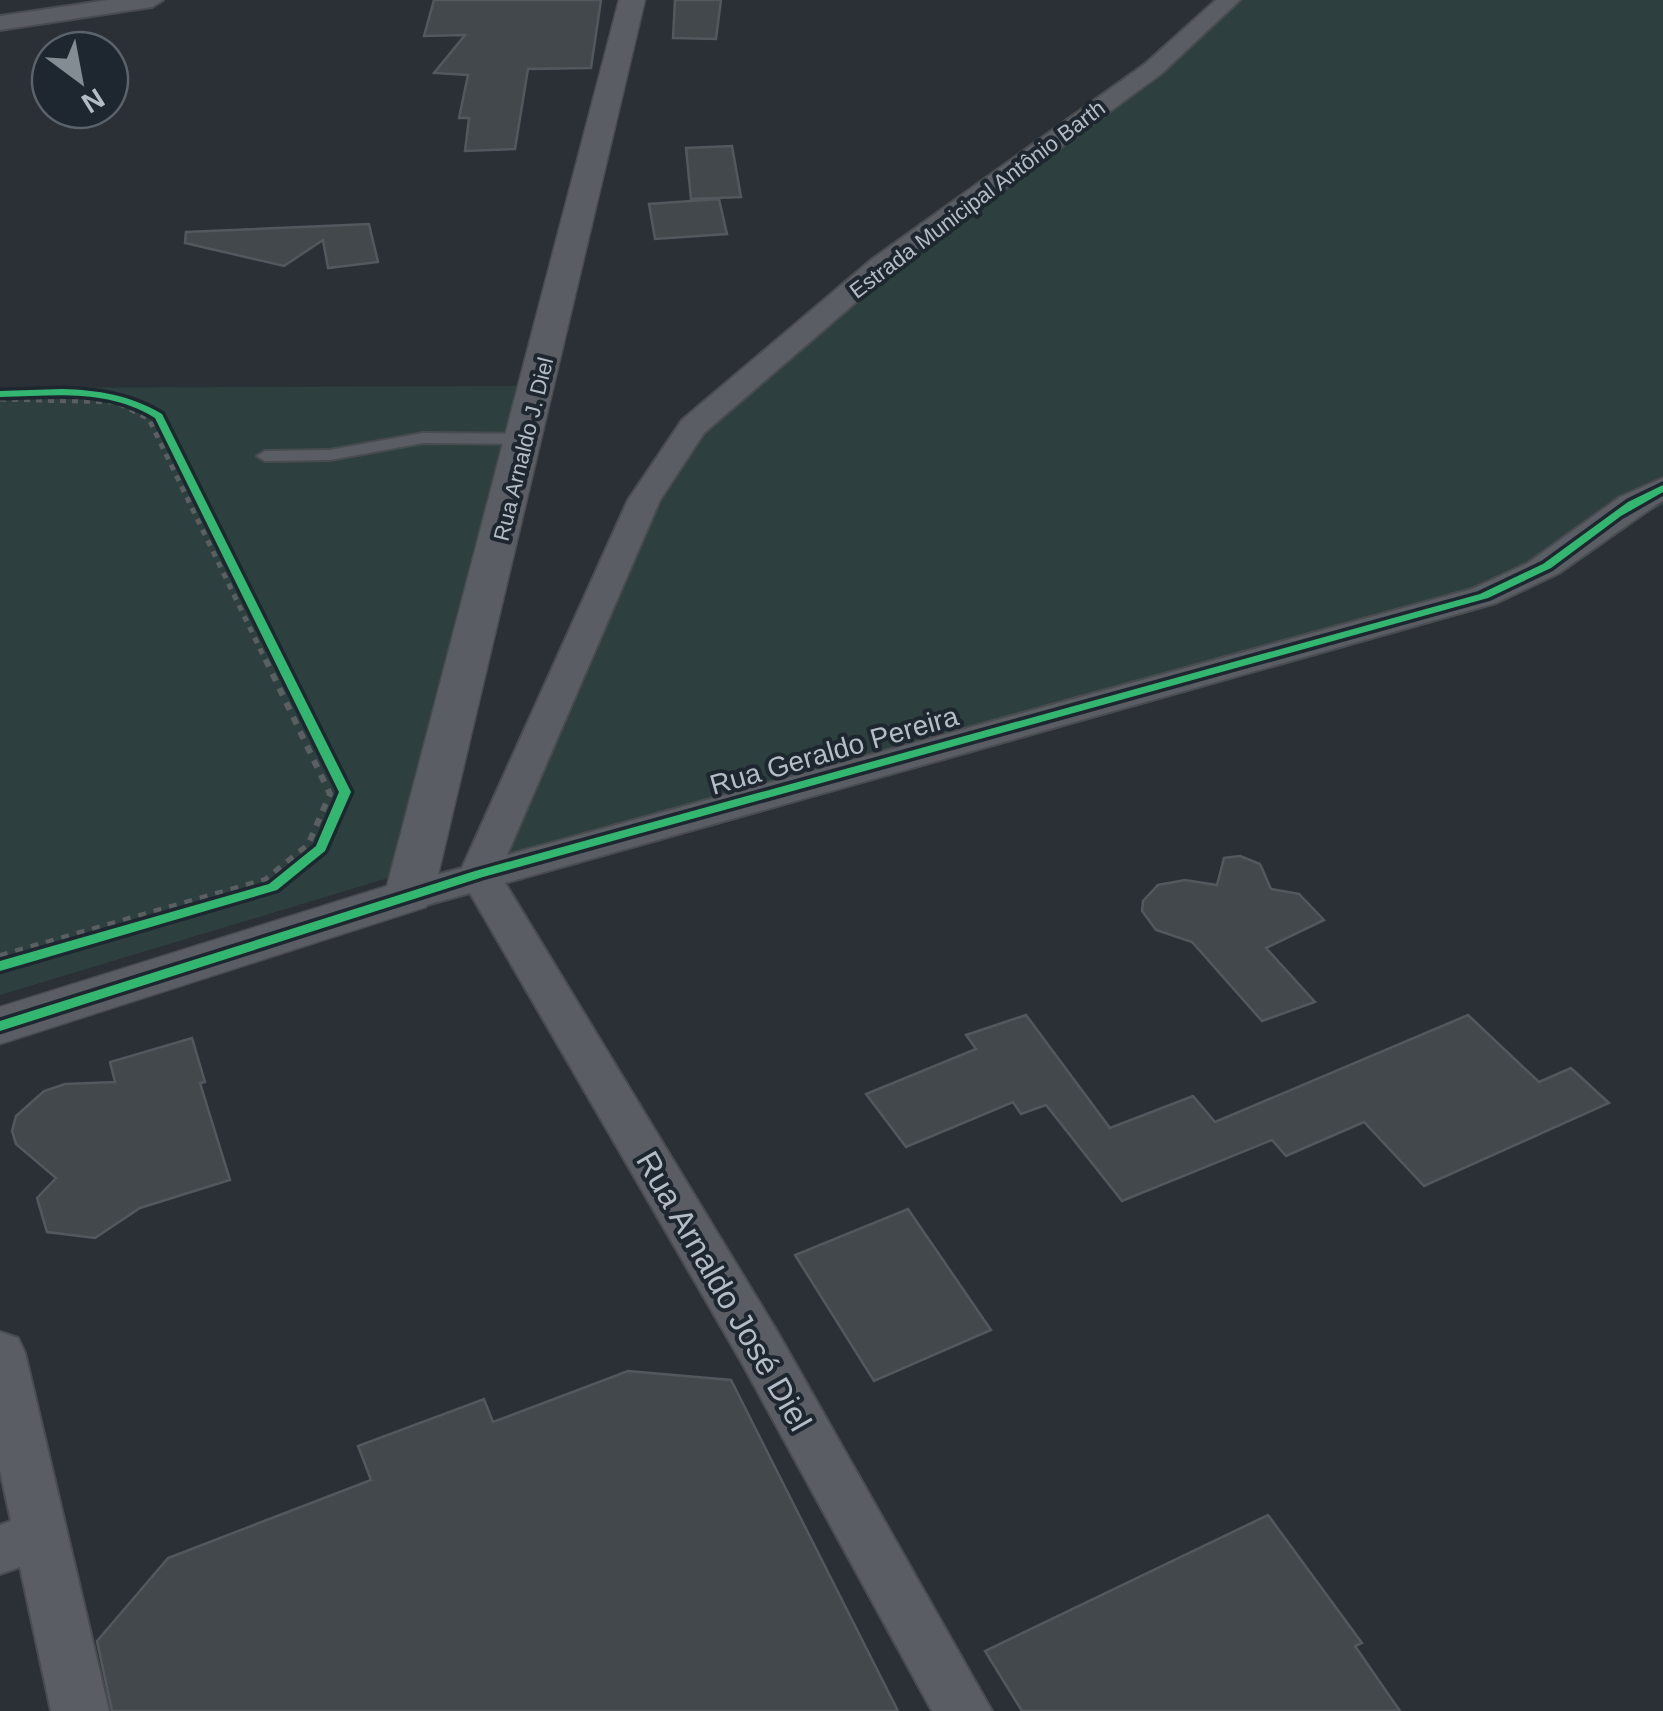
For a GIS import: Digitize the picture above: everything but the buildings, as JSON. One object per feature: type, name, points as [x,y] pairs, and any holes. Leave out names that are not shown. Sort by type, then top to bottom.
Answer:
[{"type":"street","name":"Rua Arnaldo J. Diel","points":[[409,896],[526,439],[632,0]]},
{"type":"street","name":"Estrada Municipal Antônio Barth","points":[[480,874],[644,500],[693,427],[881,266],[1153,69],[1229,0]]},
{"type":"street","points":[[0,23],[141,1]]},
{"type":"street","name":"Rua Geraldo Pereira","points":[[0,1026],[480,874],[1484,596],[1546,567],[1590,531],[1641,497],[1663,488]]},
{"type":"street","name":"Rua Arnaldo José Diel","points":[[480,874],[760,1348],[963,1711]]},
{"type":"street","points":[[0,1353],[19,1542],[80,1711]]},
{"type":"lane","points":[[265,456],[330,455],[423,438],[526,439]]},
{"type":"path","points":[[0,397],[116,402],[149,419],[330,794],[308,845],[265,880],[0,956]]},
{"type":"path","points":[[0,397],[122,397],[143,404],[159,416],[345,792],[321,848],[272,887],[0,966]]},
{"type":"shaded area","points":[[1229,0],[1663,0],[1663,505],[1484,596],[479,874],[693,427]]},
{"type":"shaded area","points":[[522,386],[398,875],[0,995],[0,388]]},
{"type":"cycle path","points":[[0,394],[103,395],[142,406],[159,416],[345,792],[321,848],[273,887],[0,966]]},
{"type":"cycle path","points":[[0,1026],[479,874],[1484,596],[1547,566],[1617,514],[1663,488]]}]
